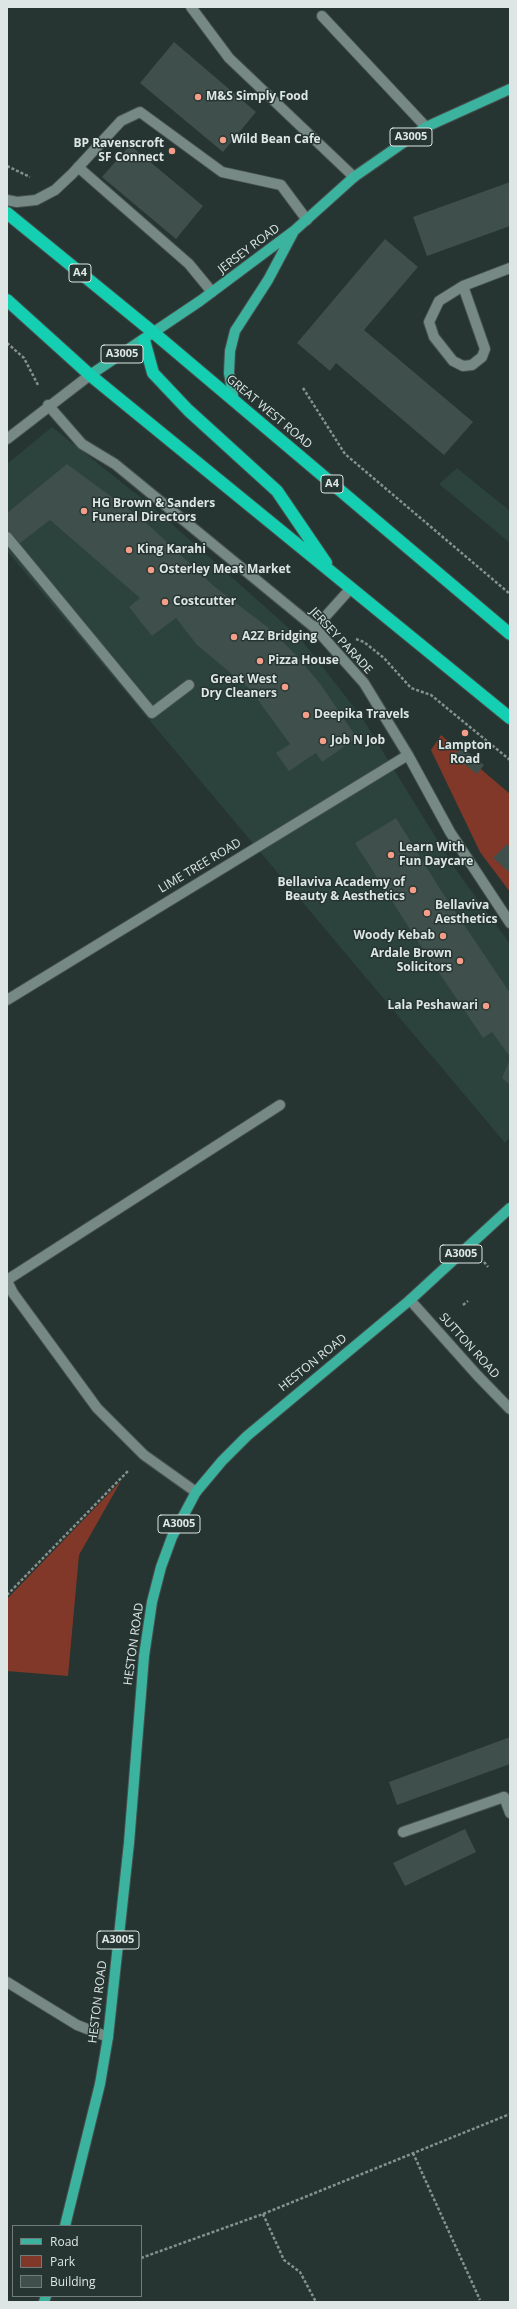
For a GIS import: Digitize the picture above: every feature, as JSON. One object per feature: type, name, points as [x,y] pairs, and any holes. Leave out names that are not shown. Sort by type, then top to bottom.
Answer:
[{"type":"highway","name":"GREAT WEST ROAD","points":[[7,213],[149,336],[234,401],[510,634]]},
{"type":"highway","points":[[7,300],[90,375],[510,718]]},
{"type":"highway","points":[[149,336],[153,373],[177,399],[277,491],[333,574]]},
{"type":"main road","name":"JERSEY ROAD","points":[[90,375],[212,292],[295,230],[354,177],[426,127],[510,88]]},
{"type":"main road","name":"A3005","points":[[234,401],[229,373],[230,351],[236,331],[268,280],[295,230]]},
{"type":"main road","name":"HESTON ROAD","points":[[65,2225],[100,2084],[108,2037],[129,1843],[144,1656],[152,1602],[161,1567],[172,1537],[196,1492],[222,1461],[247,1436],[410,1300],[510,1208]]},
{"type":"street","points":[[191,7],[229,58],[354,177]]},
{"type":"street","points":[[322,16],[426,127]]},
{"type":"street","points":[[7,200],[17,202],[36,200],[55,190],[78,168],[121,121],[140,112],[222,172],[281,185],[307,220]]},
{"type":"street","points":[[78,168],[189,264],[212,292]]},
{"type":"street","points":[[463,286],[485,349],[482,357],[472,365],[463,366],[453,361],[434,338],[429,322],[439,301],[463,286],[510,268]]},
{"type":"street","name":"JERSEY ROAD","points":[[7,439],[48,405],[90,375]]},
{"type":"street","name":"JERSEY PARADE","points":[[48,405],[82,444],[115,464],[315,628],[364,683],[408,755],[450,832],[510,923]]},
{"type":"street","points":[[7,537],[152,713],[189,684]]},
{"type":"street","points":[[315,628],[350,588]]},
{"type":"street","name":"LIME TREE ROAD","points":[[7,1000],[408,755]]},
{"type":"street","points":[[196,1492],[144,1455],[97,1408],[13,1293],[7,1280],[280,1105]]},
{"type":"street","name":"SUTTON ROAD","points":[[410,1300],[476,1375],[510,1409]]},
{"type":"street","points":[[404,1832],[504,1797],[510,1813]]},
{"type":"street","points":[[7,1982],[77,2025],[108,2037]]},
{"type":"path","points":[[7,343],[24,358],[48,405]]},
{"type":"path","points":[[304,388],[345,454],[510,594]]},
{"type":"path","points":[[411,688],[431,695],[510,760]]},
{"type":"path","points":[[484,1262],[488,1267]]},
{"type":"path","points":[[463,1305],[468,1301]]},
{"type":"path","points":[[7,1595],[129,1470]]},
{"type":"path","points":[[142,2258],[263,2214],[510,2114]]},
{"type":"path","points":[[414,2153],[480,2300]]},
{"type":"path","points":[[263,2214],[284,2260],[300,2272],[316,2302]]},
{"type":"shaded area","points":[[52,427],[154,508],[300,638],[361,716],[454,867],[510,944],[510,1137],[505,1143],[7,551],[7,464]]},
{"type":"shaded area","points":[[457,468],[510,511],[510,543],[439,484]]},
{"type":"green space","points":[[441,735],[510,794],[510,892],[480,852],[431,750]]},
{"type":"green space","points":[[121,1481],[79,1555],[68,1676],[7,1671],[7,1599]]},
{"type":"building","name":"M&S Simply Food","points":[[174,42],[256,112],[223,152],[140,83]]},
{"type":"building","points":[[130,145],[203,206],[176,239],[102,177]]},
{"type":"building","points":[[510,182],[510,226],[427,256],[413,217]]},
{"type":"building","points":[[385,239],[418,267],[364,330],[473,422],[444,455],[336,363],[330,371],[297,343]]},
{"type":"building","points":[[67,464],[143,520],[215,587],[270,629],[296,655],[321,685],[357,738],[322,762],[316,753],[289,771],[276,753],[290,744],[250,689],[197,645],[176,618],[152,636],[129,607],[140,598],[50,520],[19,544],[7,529],[7,513]]},
{"type":"building","points":[[461,747],[484,765],[477,774],[454,756]]},
{"type":"building","points":[[396,818],[440,889],[510,993],[510,1057],[492,1032],[483,1038],[415,937],[355,843]]},
{"type":"building","points":[[507,844],[510,847],[510,873],[493,858]]},
{"type":"building","points":[[510,1059],[510,1085],[502,1078]]},
{"type":"building","points":[[510,1737],[510,1764],[397,1805],[389,1782]]},
{"type":"building","points":[[465,1829],[476,1852],[405,1886],[393,1863]]},
{"type":"place","name":"M&S Simply Food","points":[[198,97]]},
{"type":"place","name":"Wild Bean Cafe","points":[[223,140]]},
{"type":"place","name":"BP Ravenscroft SF Connect","points":[[172,151]]},
{"type":"place","name":"HG Brown & Sanders Funeral Directors","points":[[84,511]]},
{"type":"place","name":"King Karahi","points":[[129,550]]},
{"type":"place","name":"Osterley Meat Market","points":[[151,570]]},
{"type":"place","name":"Costcutter","points":[[165,602]]},
{"type":"place","name":"A2Z Bridging","points":[[234,637]]},
{"type":"place","name":"Pizza House","points":[[260,661]]},
{"type":"place","name":"Great West Dry Cleaners","points":[[285,687]]},
{"type":"place","name":"Deepika Travels","points":[[306,715]]},
{"type":"place","name":"Lampton Road","points":[[465,733]]},
{"type":"place","name":"Job N Job","points":[[323,741]]},
{"type":"place","name":"Learn With Fun Daycare","points":[[391,855]]},
{"type":"place","name":"Bellaviva Academy of Beauty & Aesthetics","points":[[413,890]]},
{"type":"place","name":"Bellaviva Aesthetics","points":[[427,913]]},
{"type":"place","name":"Woody Kebab","points":[[443,936]]},
{"type":"place","name":"Ardale Brown Solicitors","points":[[460,961]]},
{"type":"place","name":"Lala Peshawari","points":[[486,1006]]}]
